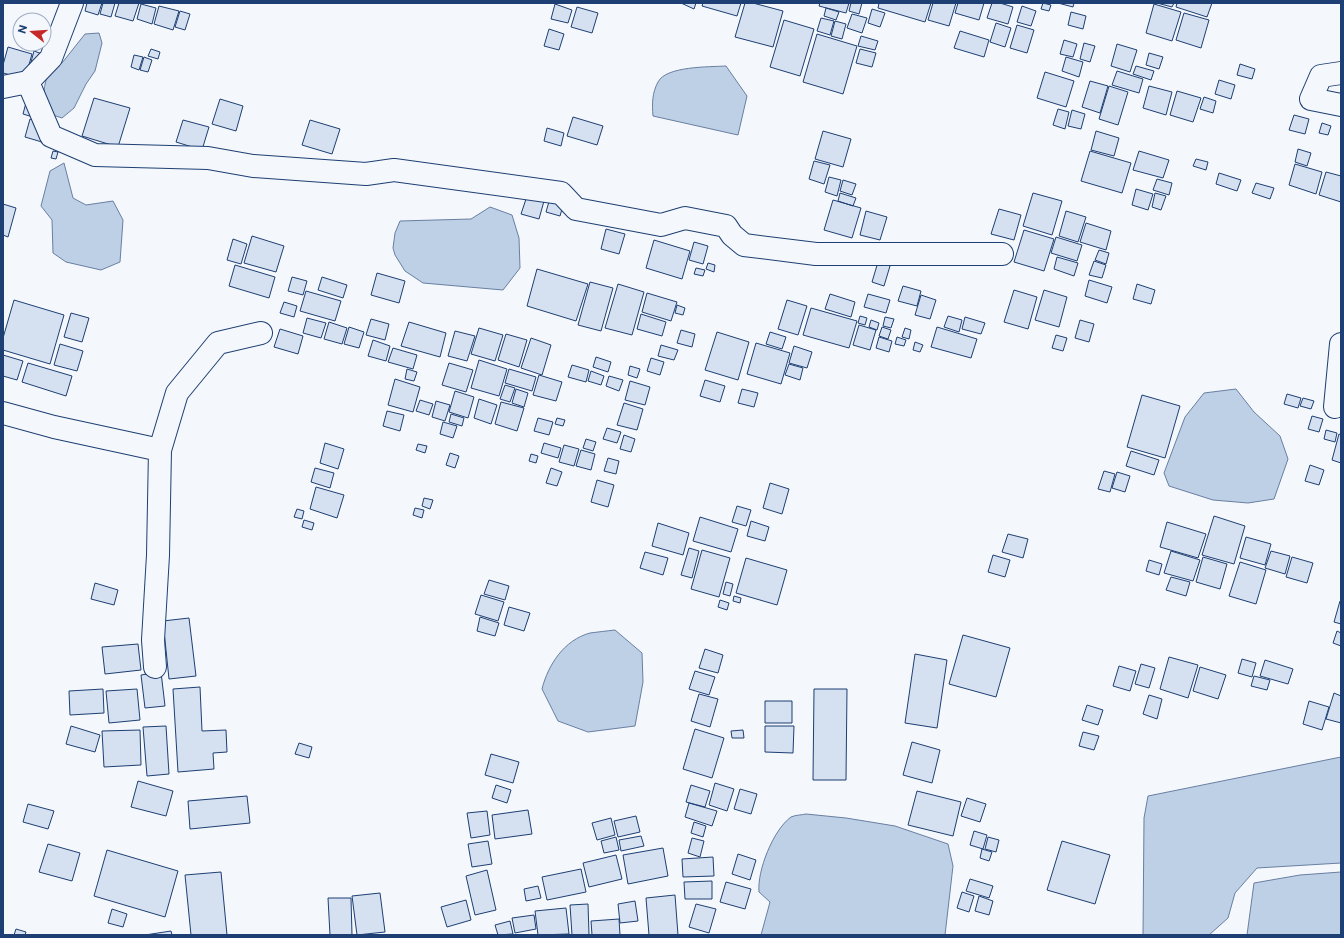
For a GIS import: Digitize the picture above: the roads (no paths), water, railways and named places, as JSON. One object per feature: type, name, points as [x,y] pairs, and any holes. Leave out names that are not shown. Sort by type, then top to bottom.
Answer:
[{"type":"street","points":[[3,87],[28,82],[51,58],[72,3]]},
{"type":"street","points":[[1341,73],[1321,76],[1311,99],[1341,105]]},
{"type":"street","points":[[28,82],[51,136],[95,155],[208,158],[253,166],[366,174],[394,170],[487,182],[561,193],[576,209],[660,225],[685,218],[726,226],[744,245],[816,254],[1002,254]]},
{"type":"street","points":[[155,667],[153,640],[158,555],[160,450],[177,393],[218,343],[262,333]]},
{"type":"street","points":[[1335,407],[1341,344]]},
{"type":"street","points":[[3,412],[54,427],[160,450]]},
{"type":"water","points":[[99,33],[102,43],[95,71],[86,84],[74,108],[62,118],[47,113],[44,102],[44,92],[49,70],[62,63],[85,34]]},
{"type":"water","points":[[726,66],[747,96],[738,135],[653,116],[653,103],[656,86],[663,77],[670,73],[689,68]]},
{"type":"water","points":[[64,163],[73,198],[86,205],[113,201],[123,220],[120,262],[101,270],[66,262],[53,253],[52,220],[41,206],[50,171]]},
{"type":"water","points":[[490,207],[512,215],[519,238],[520,268],[503,290],[423,283],[405,271],[395,255],[393,248],[395,233],[400,221],[471,219]]},
{"type":"water","points":[[1236,389],[1254,412],[1280,436],[1288,459],[1274,499],[1248,503],[1213,500],[1169,486],[1164,473],[1185,417],[1204,393]]},
{"type":"water","points":[[615,630],[642,653],[643,682],[635,726],[588,732],[558,721],[542,689],[548,671],[558,655],[572,641],[581,636],[590,633]]},
{"type":"water","points":[[1341,757],[1341,863],[1257,868],[1235,893],[1228,918],[1209,935],[1143,935],[1144,818],[1148,796]]},
{"type":"water","points":[[806,814],[846,818],[895,826],[948,844],[953,866],[945,935],[761,935],[770,902],[759,892],[759,883],[764,862],[772,841],[784,823],[791,817]]},
{"type":"water","points":[[1341,872],[1341,935],[1247,935],[1254,883],[1300,875]]}]
